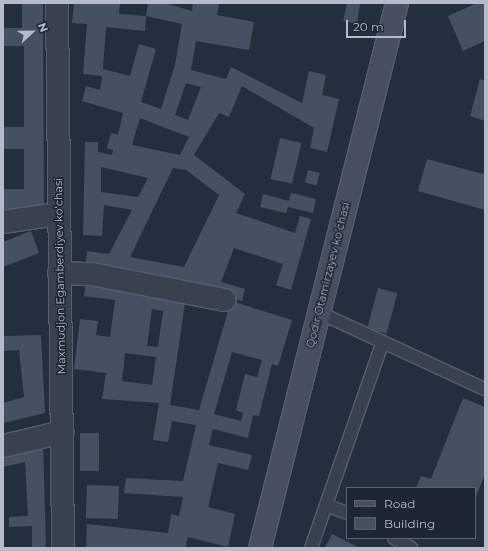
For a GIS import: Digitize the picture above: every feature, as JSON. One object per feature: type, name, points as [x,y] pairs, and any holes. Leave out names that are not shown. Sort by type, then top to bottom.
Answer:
[{"type":"main road","name":"Qodir Otamirzayev koʻchasi","points":[[260,548],[318,312],[397,3]]},
{"type":"street","name":"Maxmudjon Egamberdiyev koʻchasi","points":[[57,3],[58,214],[63,548]]},
{"type":"street","points":[[3,222],[58,214]]},
{"type":"street","points":[[59,273],[92,274],[224,300]]},
{"type":"street","points":[[3,446],[62,432]]},
{"type":"lane","points":[[318,312],[382,344],[485,389]]},
{"type":"lane","points":[[311,548],[382,344]]},
{"type":"lane","points":[[326,505],[346,513]]},
{"type":"lane","points":[[396,539],[411,548]]},
{"type":"building","points":[[22,3],[43,3],[44,210],[3,210],[3,189],[24,189],[24,149],[3,149],[3,127],[24,127],[24,46],[3,46],[3,28],[22,28]]},
{"type":"building","points":[[74,3],[120,3],[119,14],[146,16],[148,3],[165,3],[192,11],[193,3],[219,3],[217,15],[254,22],[249,50],[196,41],[191,70],[226,79],[231,67],[302,103],[309,71],[326,75],[322,95],[339,99],[327,152],[310,148],[314,128],[242,86],[229,117],[219,113],[194,155],[245,194],[236,213],[295,233],[300,216],[311,219],[291,290],[276,285],[283,264],[234,248],[221,282],[245,289],[242,301],[199,289],[85,270],[87,251],[109,254],[132,210],[104,205],[102,236],[83,235],[85,142],[98,142],[98,152],[112,155],[113,150],[107,148],[111,133],[118,135],[123,113],[82,101],[86,86],[100,90],[102,76],[83,74],[87,24],[72,23]],"holes":[[[146,16],[182,24],[175,65],[161,109],[141,102],[156,49],[139,44],[130,76],[103,69],[106,27],[145,31]],[[186,83],[201,87],[188,120],[175,115]],[[140,118],[189,137],[180,155],[132,145]],[[101,167],[148,178],[138,197],[101,192]],[[173,168],[186,170],[219,195],[184,267],[130,257]]]},
{"type":"building","points":[[347,3],[360,3],[357,24],[343,21]]},
{"type":"building","points":[[477,3],[485,3],[485,41],[463,51],[448,16]]},
{"type":"building","points":[[480,79],[485,81],[485,121],[470,116]]},
{"type":"building","points":[[280,138],[301,143],[292,184],[271,179]]},
{"type":"building","points":[[427,159],[483,174],[485,169],[485,210],[418,191]]},
{"type":"building","points":[[308,170],[320,173],[316,186],[305,183]]},
{"type":"building","points":[[291,193],[316,199],[313,213],[288,207],[286,213],[260,207],[263,194],[289,201]]},
{"type":"building","points":[[31,231],[39,253],[3,267],[3,242]]},
{"type":"building","points":[[87,276],[186,296],[170,405],[199,410],[231,301],[292,320],[278,366],[272,364],[259,416],[253,415],[248,438],[213,429],[209,445],[252,455],[248,470],[218,463],[208,507],[235,514],[228,547],[188,537],[185,548],[86,548],[87,524],[168,533],[171,514],[179,516],[183,497],[124,493],[126,478],[183,481],[196,425],[172,421],[168,442],[153,440],[159,403],[102,399],[106,373],[74,369],[80,319],[98,321],[96,335],[110,337],[115,300],[84,296]],"holes":[[[152,309],[163,311],[158,347],[147,346]],[[232,352],[262,360],[257,377],[245,374],[236,410],[243,413],[241,421],[214,414]],[[125,353],[156,357],[152,385],[122,381]]]},
{"type":"building","points":[[378,288],[397,293],[386,334],[367,329]]},
{"type":"building","points":[[41,335],[45,413],[3,423],[3,403],[24,397],[19,350],[3,351],[3,336]]},
{"type":"building","points":[[463,398],[485,407],[485,474],[476,496],[476,487],[416,487],[421,476],[431,479]]},
{"type":"building","points":[[80,433],[99,433],[99,471],[80,471]]},
{"type":"building","points":[[43,444],[46,548],[32,548],[32,526],[9,527],[9,517],[28,516],[25,462],[3,467],[3,453]]},
{"type":"building","points":[[87,485],[119,486],[118,519],[86,518]]},
{"type":"building","points":[[332,534],[360,548],[325,548]]}]
